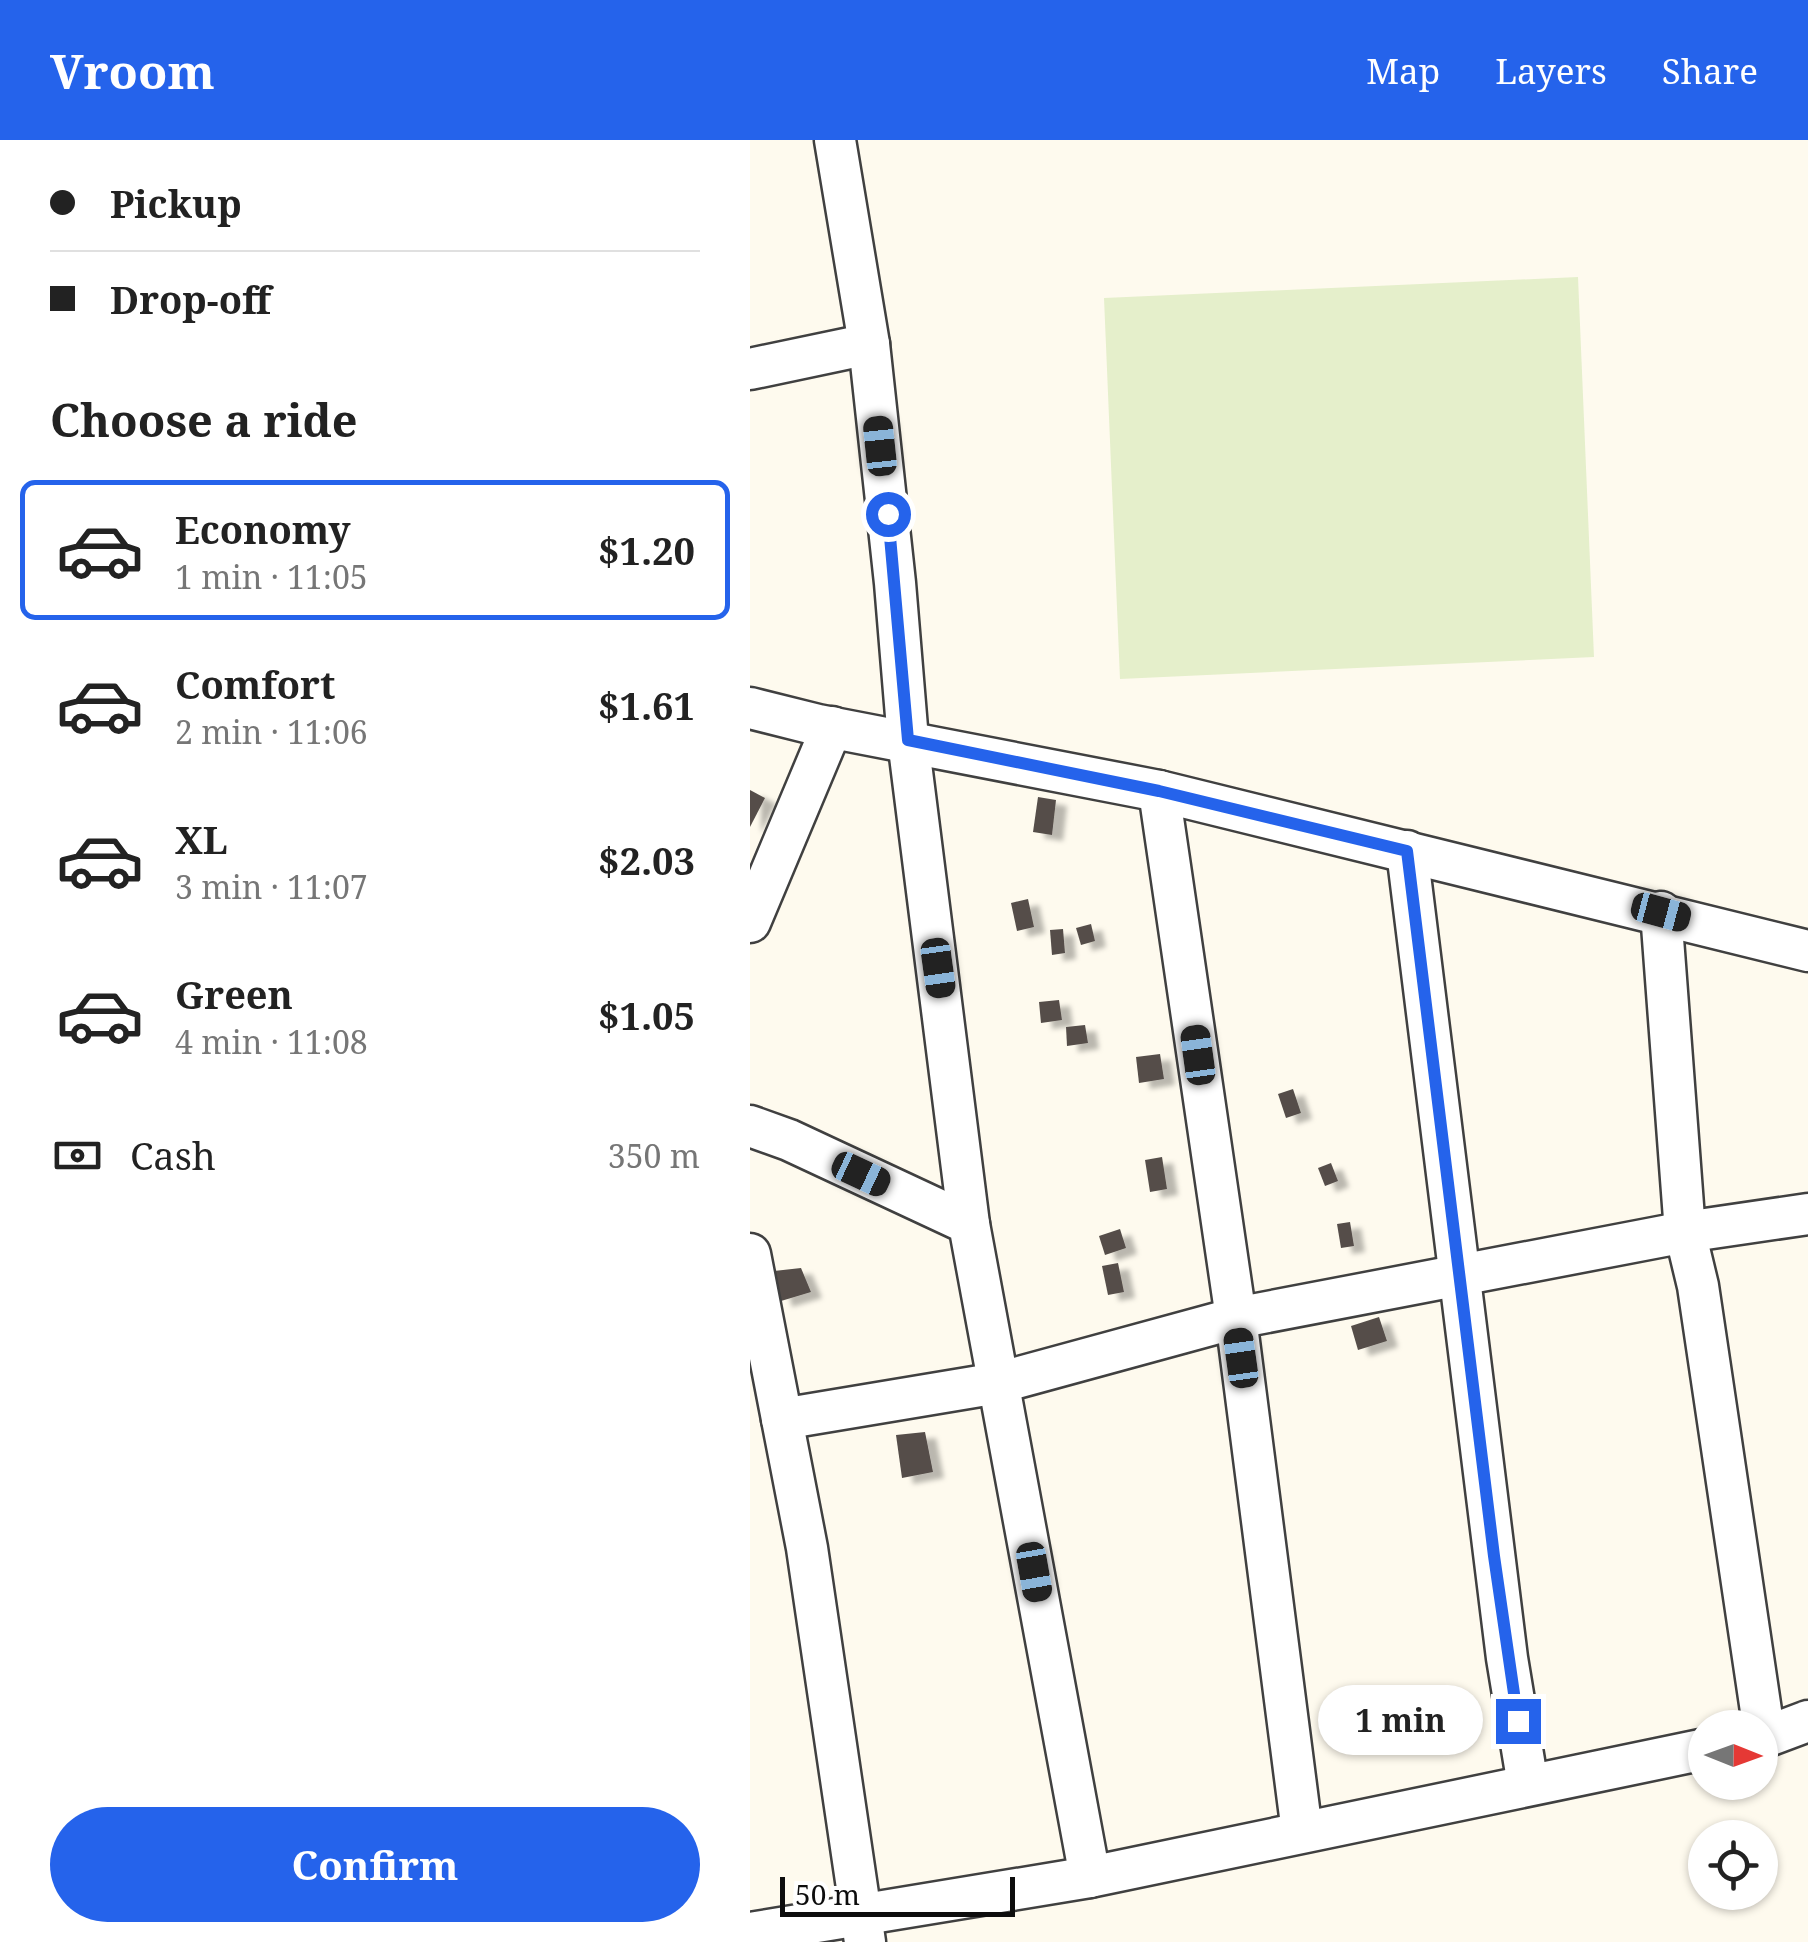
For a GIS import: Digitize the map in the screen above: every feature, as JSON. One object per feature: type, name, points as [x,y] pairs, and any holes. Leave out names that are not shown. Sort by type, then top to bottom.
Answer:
[{"type":"street","points":[[835,140],[868,344],[908,740],[969,1224],[1090,1876]]},
{"type":"street","points":[[750,369],[868,344]]},
{"type":"street","points":[[750,708],[1159,791],[1808,951]]},
{"type":"street","points":[[750,922],[832,727]]},
{"type":"street","points":[[1159,791],[1236,1318],[1302,1832]]},
{"type":"street","points":[[1407,851],[1505,1640],[1528,1784]]},
{"type":"street","points":[[1661,912],[1685,1232],[1698,1286],[1758,1710]]},
{"type":"street","points":[[750,1126],[789,1140],[969,1224]]},
{"type":"street","points":[[782,1419],[998,1382],[1236,1318],[1685,1232],[1808,1214]]},
{"type":"street","points":[[750,1254],[807,1548],[864,1930]]},
{"type":"street","points":[[1778,1732],[1808,1722]]},
{"type":"street","points":[[750,1933],[864,1930],[1090,1876],[1688,1753]]},
{"type":"green space","points":[[1578,277],[1594,657],[1120,679],[1104,298]]},
{"type":"building","points":[[750,790],[765,798],[750,827]]},
{"type":"building","points":[[1038,797],[1056,800],[1052,835],[1033,832]]},
{"type":"building","points":[[1028,899],[1034,927],[1017,931],[1011,903]]},
{"type":"building","points":[[1091,924],[1095,941],[1081,945],[1076,928]]},
{"type":"building","points":[[1063,929],[1065,953],[1052,955],[1050,930]]},
{"type":"building","points":[[1059,1000],[1062,1020],[1041,1023],[1039,1002]]},
{"type":"building","points":[[1085,1025],[1088,1043],[1067,1046],[1066,1027]]},
{"type":"building","points":[[1160,1054],[1164,1079],[1139,1083],[1136,1057]]},
{"type":"building","points":[[1293,1089],[1301,1113],[1286,1118],[1278,1094]]},
{"type":"building","points":[[1162,1157],[1167,1189],[1150,1192],[1145,1160]]},
{"type":"building","points":[[1331,1163],[1338,1181],[1325,1186],[1318,1168]]},
{"type":"building","points":[[1350,1222],[1354,1246],[1341,1248],[1337,1224]]},
{"type":"building","points":[[1120,1229],[1126,1248],[1105,1255],[1099,1236]]},
{"type":"building","points":[[1118,1263],[1124,1292],[1108,1295],[1102,1266]]},
{"type":"building","points":[[801,1268],[811,1292],[781,1301],[774,1271]]},
{"type":"building","points":[[1379,1317],[1387,1341],[1358,1350],[1351,1326]]},
{"type":"building","points":[[925,1432],[933,1472],[902,1478],[896,1435]]},
{"type":"route","points":[[888,514],[908,740],[1159,791],[1407,851],[1518,1721]]}]
